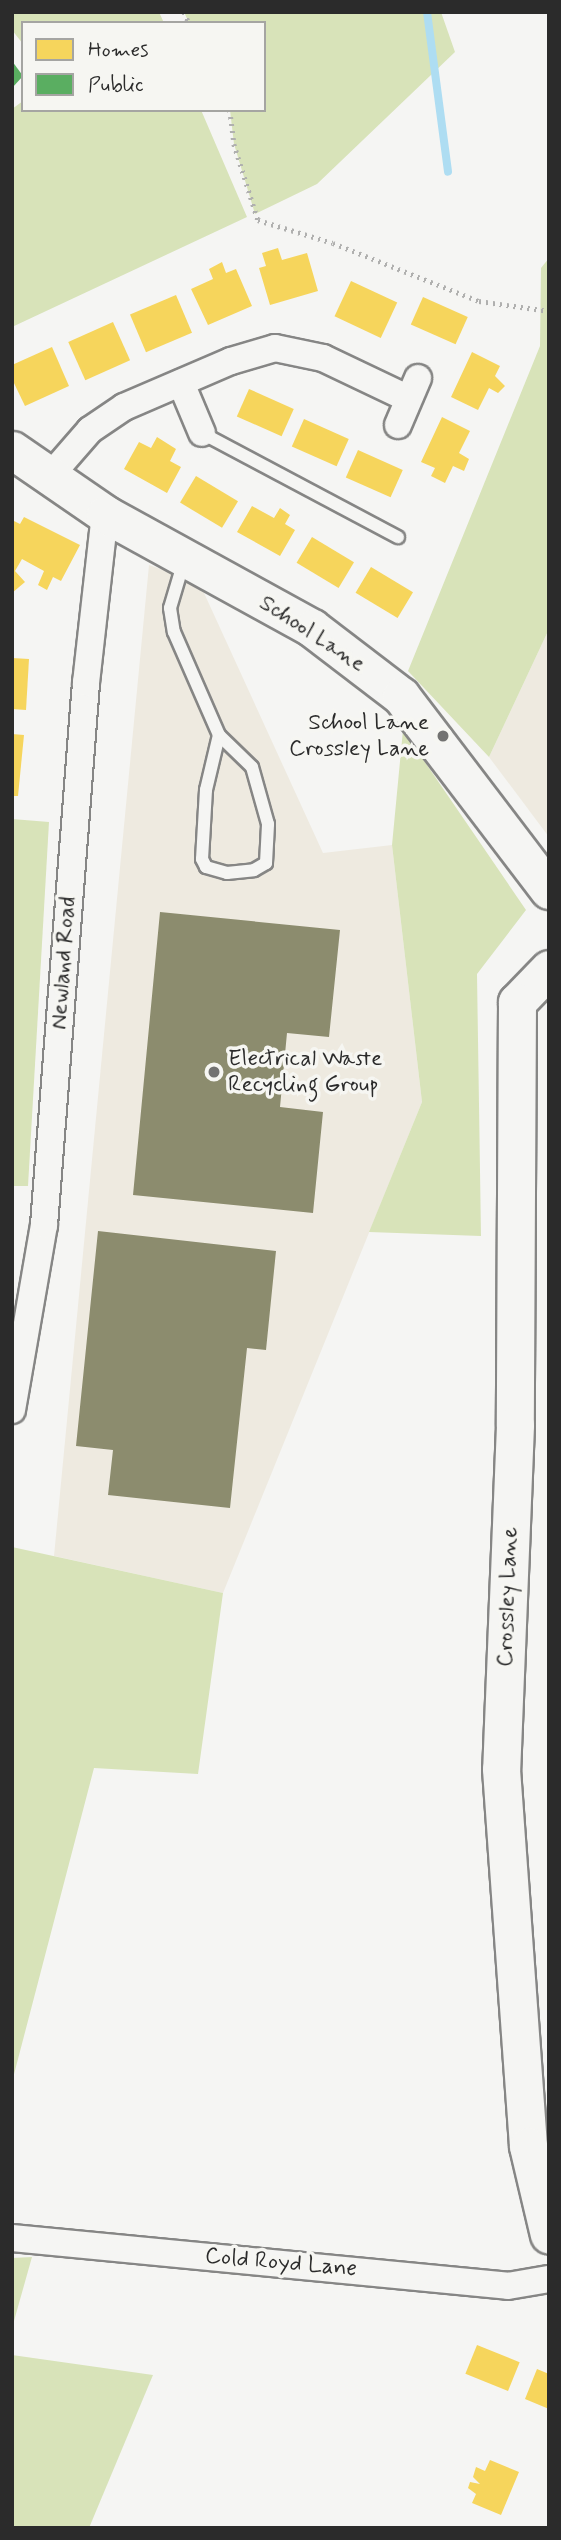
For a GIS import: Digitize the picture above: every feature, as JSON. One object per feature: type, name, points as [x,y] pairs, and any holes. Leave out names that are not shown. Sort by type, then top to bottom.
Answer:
[{"type":"street","points":[[50,476],[90,430],[124,407],[275,348],[323,358],[413,388],[398,425]]},
{"type":"street","points":[[181,383],[202,433]]},
{"type":"street","name":"School Lane","points":[[12,450],[105,514],[312,628],[401,696],[549,890]]},
{"type":"street","name":"Newland Road","points":[[12,1410],[44,1226],[86,682],[105,514]]},
{"type":"street","name":"Crossley Lane","points":[[549,969],[517,1002],[515,1425],[501,1769],[528,2146],[549,2235]]},
{"type":"street","name":"Cold Royd Lane","points":[[12,2238],[508,2286],[549,2279]]},
{"type":"lane","points":[[202,433],[398,537]]},
{"type":"lane","points":[[186,558],[170,608],[174,632],[219,736],[252,767],[268,824],[266,863],[254,870],[228,873],[206,867],[202,859],[206,790],[219,736]]},
{"type":"path","points":[[230,112],[234,144],[258,220],[333,243],[479,301],[549,311]]},
{"type":"shaded area","points":[[149,565],[199,582],[323,853],[392,845],[422,1102],[223,1593],[54,1556]]},
{"type":"shaded area","points":[[549,629],[549,837],[489,757]]},
{"type":"green space","points":[[12,12],[159,12],[163,21],[21,21],[21,41],[12,30]]},
{"type":"green space","points":[[184,12],[441,12],[455,52],[317,184],[255,214],[234,144],[230,112],[266,112],[266,21],[188,21]]},
{"type":"green space","points":[[21,102],[21,112],[202,112],[247,217],[12,327],[12,109]]},
{"type":"green space","points":[[549,258],[549,629],[489,757],[408,671],[540,346],[541,268]]},
{"type":"green space","points":[[403,730],[526,910],[477,974],[481,1236],[369,1232],[422,1102],[392,845]]},
{"type":"green space","points":[[12,819],[49,822],[28,1186],[12,1186]]},
{"type":"green space","points":[[12,1547],[223,1593],[198,1774],[94,1768],[12,2082]]},
{"type":"green space","points":[[32,2257],[12,2328],[12,2258]]},
{"type":"green space","points":[[12,2355],[153,2375],[89,2528],[12,2528]]},
{"type":"building: Homes","points":[[278,248],[282,260],[307,253],[318,291],[270,305],[259,268],[266,266],[262,253]]},
{"type":"building: Homes","points":[[222,262],[226,273],[236,269],[252,306],[208,325],[191,289],[213,279],[209,269]]},
{"type":"building: Homes","points":[[351,281],[397,303],[381,338],[335,316]]},
{"type":"building: Homes","points":[[176,295],[192,333],[146,352],[130,315]]},
{"type":"building: Homes","points":[[423,297],[468,317],[456,344],[411,324]]},
{"type":"building: Homes","points":[[113,322],[130,360],[85,380],[68,342]]},
{"type":"building: Homes","points":[[52,347],[69,386],[25,406],[12,379],[12,365]]},
{"type":"building: Homes","points":[[472,352],[500,366],[495,376],[505,386],[498,393],[489,388],[478,410],[451,397]]},
{"type":"building: Homes","points":[[249,389],[294,409],[282,436],[237,416]]},
{"type":"building: Homes","points":[[442,417],[470,431],[459,453],[469,459],[464,471],[453,466],[445,483],[431,476],[435,468],[421,462]]},
{"type":"building: Homes","points":[[304,419],[349,439],[337,466],[292,446]]},
{"type":"building: Homes","points":[[157,437],[176,449],[170,461],[181,467],[167,493],[124,469],[139,442],[151,448]]},
{"type":"building: Homes","points":[[358,450],[403,470],[391,497],[346,477]]},
{"type":"building: Homes","points":[[196,476],[238,501],[222,528],[180,503]]},
{"type":"building: Homes","points":[[252,506],[274,518],[280,508],[290,515],[285,524],[295,530],[280,556],[237,532]]},
{"type":"building: Homes","points":[[24,517],[80,545],[61,581],[53,577],[47,590],[38,585],[44,571],[22,559],[15,571],[25,582],[12,593],[12,520],[20,524]]},
{"type":"building: Homes","points":[[312,537],[354,562],[339,588],[297,563]]},
{"type":"building: Homes","points":[[371,567],[413,592],[398,618],[356,593]]},
{"type":"building: Homes","points":[[12,658],[29,659],[26,710],[12,709]]},
{"type":"building: Homes","points":[[12,734],[24,735],[18,796],[12,796]]},
{"type":"building: Homes","points":[[477,2345],[520,2362],[508,2391],[465,2374]]},
{"type":"building: Homes","points":[[537,2369],[549,2374],[549,2409],[525,2399]]},
{"type":"building: Homes","points":[[490,2460],[519,2472],[501,2515],[472,2503],[476,2494],[468,2488],[470,2482],[480,2484],[473,2477],[476,2467],[485,2471]]},
{"type":"building: Public","points":[[12,61],[21,73],[21,78],[12,88]]},
{"type":"building: Industry","name":"Electrical Waste Recycling Group","points":[[160,912],[340,930],[329,1037],[287,1033],[280,1107],[323,1112],[313,1213],[133,1195]]},
{"type":"building: Industry","points":[[98,1231],[276,1251],[266,1350],[247,1348],[230,1508],[108,1495],[113,1450],[76,1446]]},
{"type":"waterway","points":[[427,12],[448,172]]},
{"type":"place","name":"School Lane Crossley Lane","points":[[443,736]]},
{"type":"place","name":"Electrical Waste Recycling Group","points":[[214,1072]]}]
